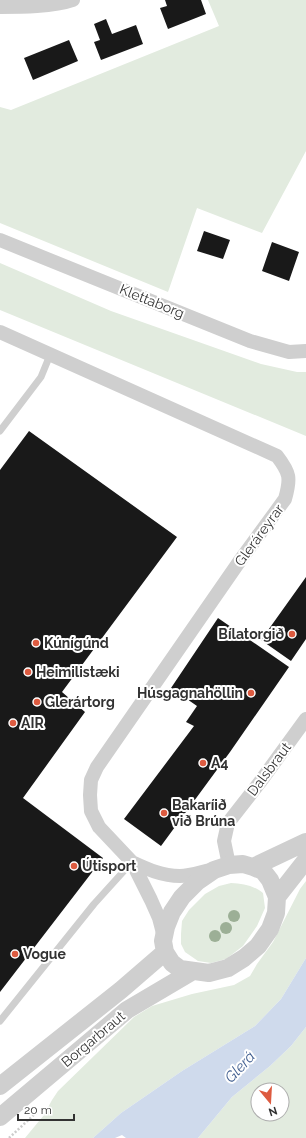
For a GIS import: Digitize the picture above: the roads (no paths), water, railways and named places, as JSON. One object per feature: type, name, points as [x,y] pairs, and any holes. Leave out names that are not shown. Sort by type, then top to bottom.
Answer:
[{"type":"street","points":[[0,7],[64,3],[73,0]]},
{"type":"street","name":"Klettaborg","points":[[0,240],[250,341],[289,352],[306,350]]},
{"type":"street","name":"Gleráreyrar","points":[[0,332],[277,456],[289,476],[285,499],[239,562],[97,767],[91,780],[91,811],[99,827],[132,862],[152,900],[159,918],[164,944]]},
{"type":"street","name":"Dalsbraut","points":[[222,867],[224,841],[228,823],[306,719]]},
{"type":"street","points":[[253,867],[306,842]]},
{"type":"street","points":[[277,897],[306,860]]},
{"type":"street","name":"Gleráreyrar","points":[[132,862],[148,870],[163,874],[181,876],[222,867]]},
{"type":"street","points":[[243,864],[253,867],[263,871],[270,880],[277,897],[276,913],[270,929],[258,946],[244,958],[228,968],[209,973],[180,969],[172,963],[164,944],[166,927],[172,912],[182,897],[198,881],[222,867],[243,864]]},
{"type":"street","name":"Borgarbraut","points":[[0,1086],[121,990],[164,944]]},
{"type":"street","name":"Borgarbraut","points":[[0,1117],[127,1010],[193,971]]},
{"type":"lane","points":[[0,431],[41,377],[50,354]]},
{"type":"lane","points":[[0,1021],[94,904],[132,862]]},
{"type":"water","name":"Glerá","points":[[306,958],[306,1027],[291,1046],[270,1066],[232,1097],[198,1138],[126,1138],[122,1135],[115,1138],[93,1138],[121,1113],[182,1071],[255,1026],[281,999]]},
{"type":"place","name":"Bílatorgið","points":[[292,634]]},
{"type":"place","name":"Kúnígúnd","points":[[36,643]]},
{"type":"place","name":"Heimilistæki","points":[[28,672]]},
{"type":"place","name":"Húsgagnahöllin","points":[[251,693]]},
{"type":"place","name":"Glerártorg","points":[[37,702]]},
{"type":"place","name":"AIR","points":[[13,723]]},
{"type":"place","name":"A4","points":[[203,763]]},
{"type":"place","name":"Bakaríið við Brúna","points":[[164,813]]},
{"type":"place","name":"Útisport","points":[[74,866]]},
{"type":"place","name":"Vogue","points":[[15,954]]}]
